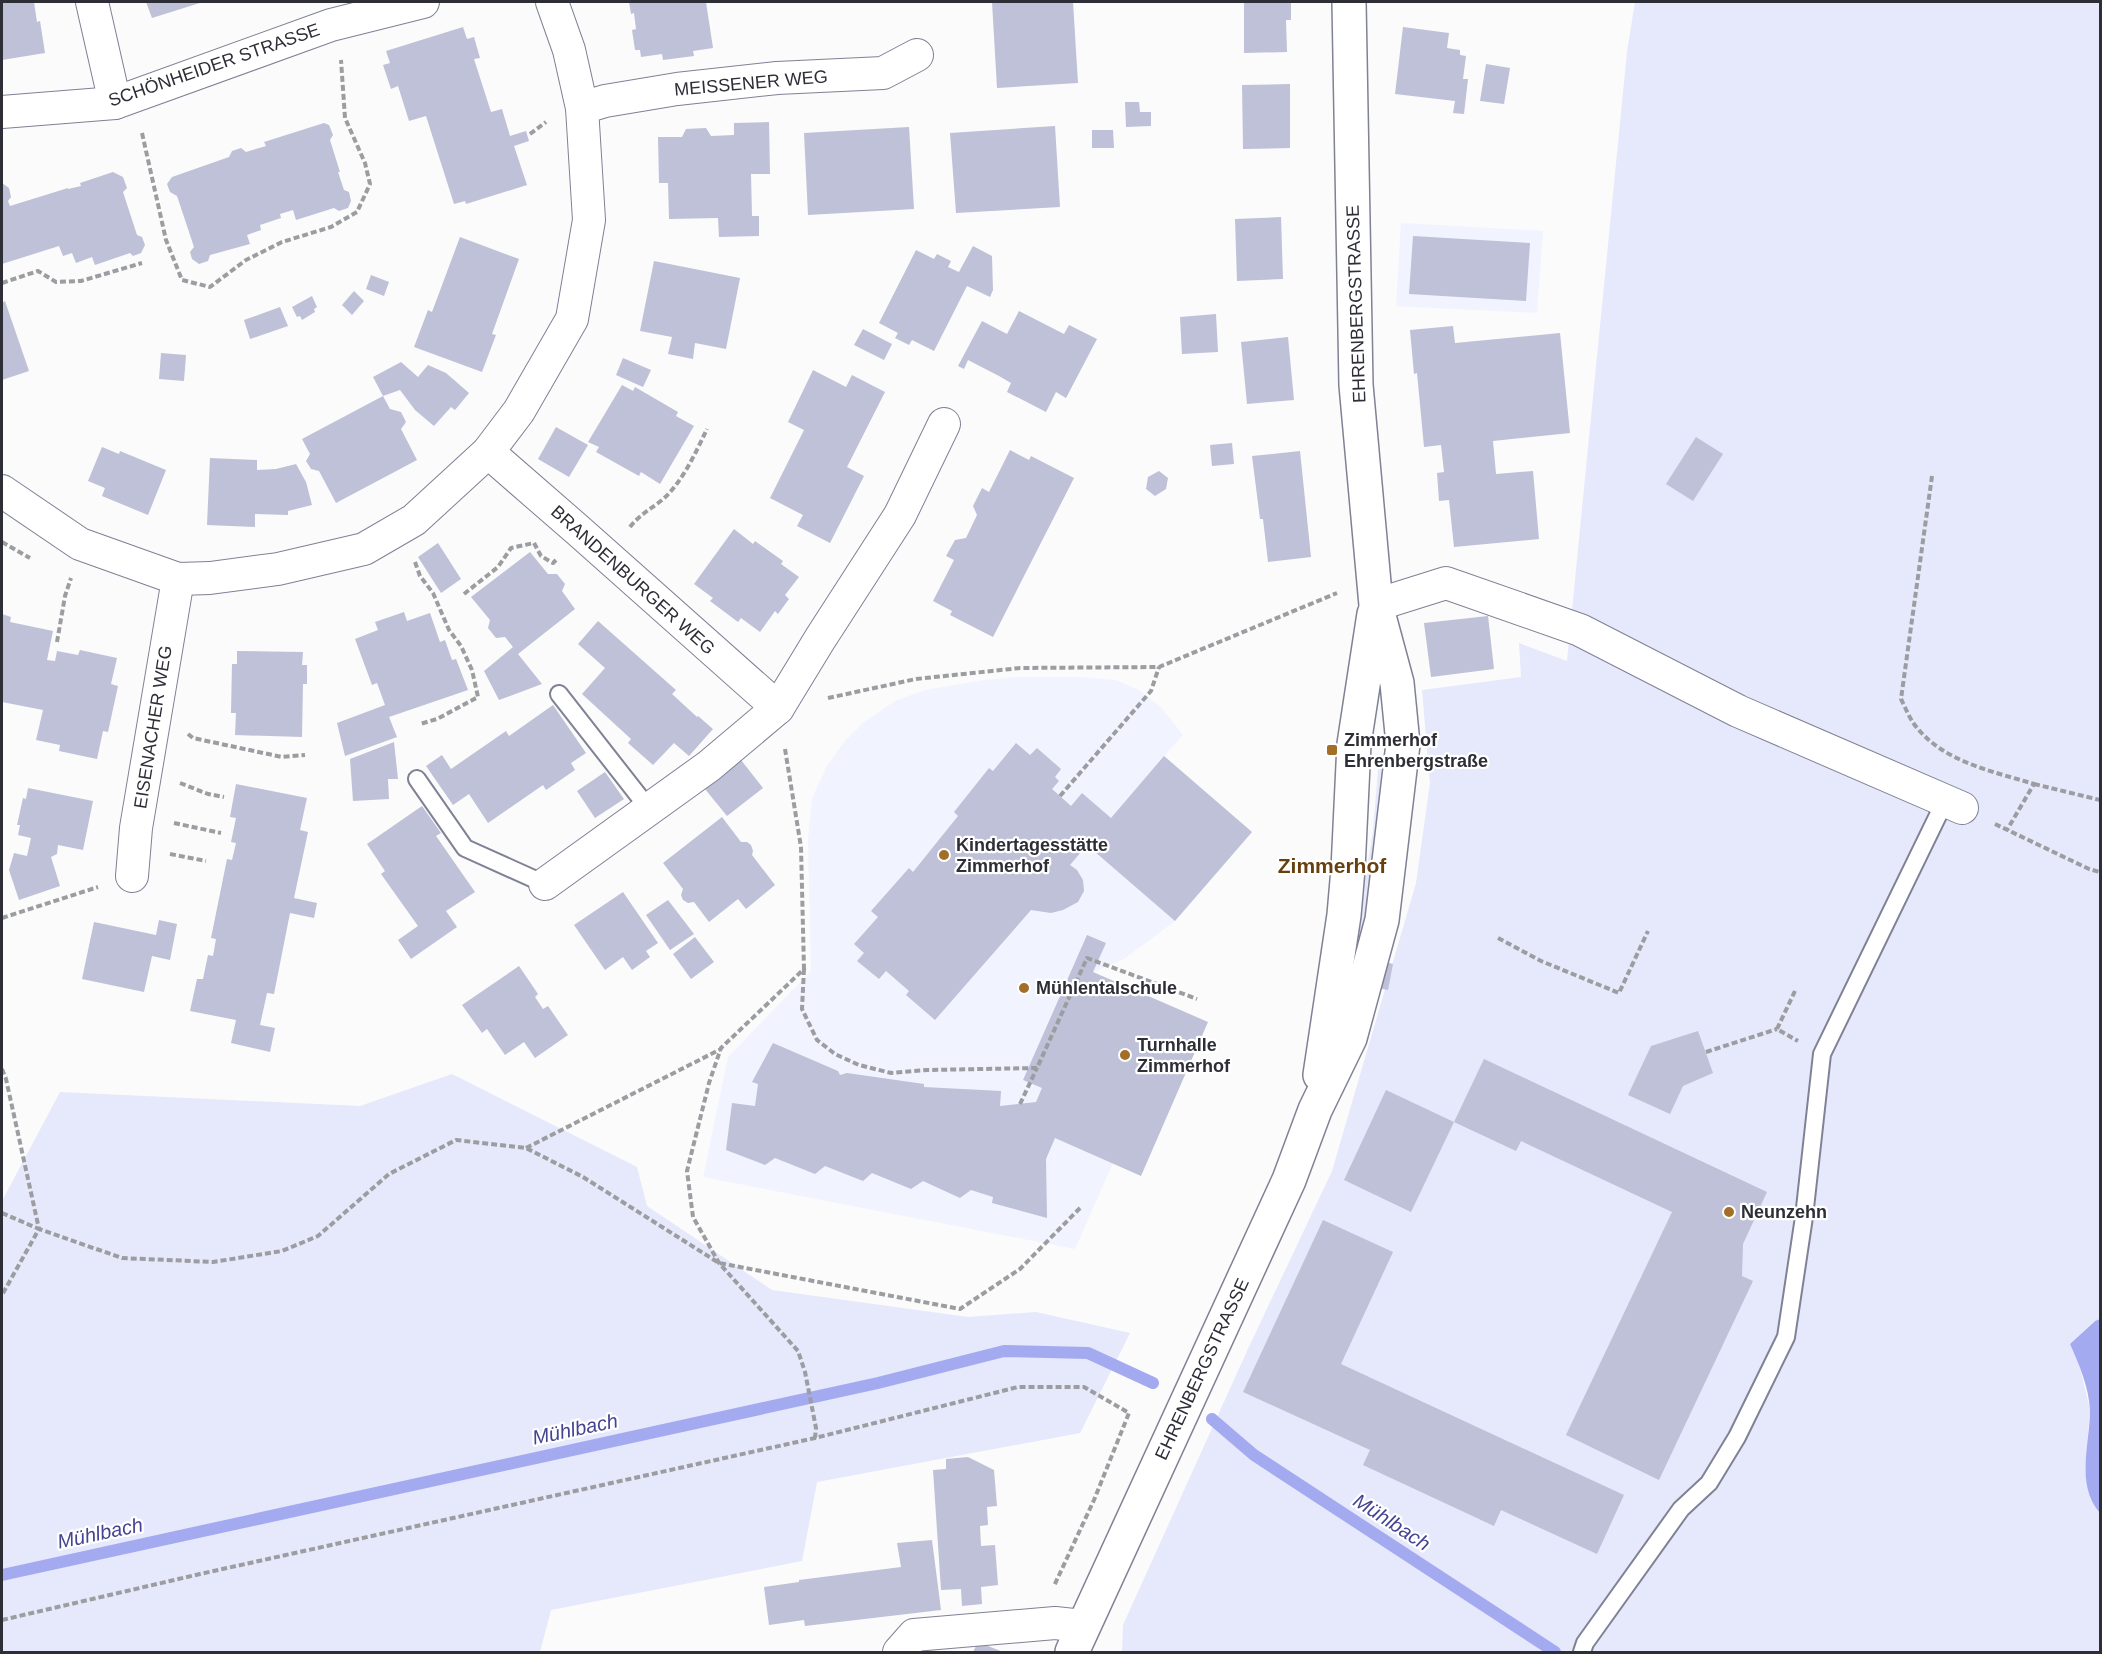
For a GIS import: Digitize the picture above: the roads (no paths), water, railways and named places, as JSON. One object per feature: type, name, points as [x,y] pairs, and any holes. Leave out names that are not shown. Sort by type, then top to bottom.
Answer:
[{"type":"street","points":[[92,2],[126,99]]},
{"type":"street","name":"SCHÖNHEIDER STRASSE","points":[[2,112],[126,99],[331,25],[423,2]]},
{"type":"street","points":[[2,491],[80,544],[178,579],[210,578],[289,566],[364,549],[414,520],[488,452],[519,411],[572,320],[589,220],[582,108],[569,50],[552,2]]},
{"type":"street","name":"EHRENBERGSTRASSE","points":[[1077,1639],[1289,1180],[1315,1110],[1350,1038],[1382,920],[1403,744],[1397,683],[1374,592],[1356,385],[1349,2]]},
{"type":"street","name":"MEISSENER WEG","points":[[582,108],[605,101],[677,89],[777,78],[883,73],[917,55]]},
{"type":"street","points":[[545,884],[709,766],[778,708],[900,514],[944,424]]},
{"type":"street","name":"BRANDENBURGER WEG","points":[[488,452],[778,708]]},
{"type":"street","name":"EISENACHER WEG","points":[[132,876],[138,817],[178,579]]},
{"type":"street","points":[[1374,592],[1446,583],[1580,630],[1738,711],[1953,804]]},
{"type":"street","name":"EHRENBERGSTRASSE","points":[[1315,1110],[1344,915],[1353,744],[1374,592]]},
{"type":"street","points":[[899,1653],[914,1635],[1055,1623],[1077,1639]]},
{"type":"lane","points":[[559,694],[649,809]]},
{"type":"lane","points":[[417,779],[465,848],[545,884]]},
{"type":"lane","points":[[1584,1648],[1681,1509],[1709,1483],[1737,1437],[1785,1337],[1804,1217],[1822,1054],[1953,804]]},
{"type":"water","points":[[2100,1319],[2100,1513],[2092,1502],[2086,1477],[2090,1410],[2088,1393],[2070,1344]]},
{"type":"waterway","name":"Mühlbach","points":[[2,1575],[878,1383],[1004,1351],[1088,1353],[1153,1383]]},
{"type":"waterway","name":"Mühlbach","points":[[1212,1419],[1254,1455],[1555,1652]]},
{"type":"place","name":"Zimmerhof Ehrenbergstraße","points":[[1332,750]]},
{"type":"place","name":"Kindertagesstätte Zimmerhof","points":[[944,855]]},
{"type":"place","name":"Mühlentalschule","points":[[1024,988]]},
{"type":"place","name":"Turnhalle Zimmerhof","points":[[1125,1055]]},
{"type":"place","name":"Neunzehn","points":[[1729,1212]]},
{"type":"district","name":"Zimmerhof","points":[[1332,865]]}]
